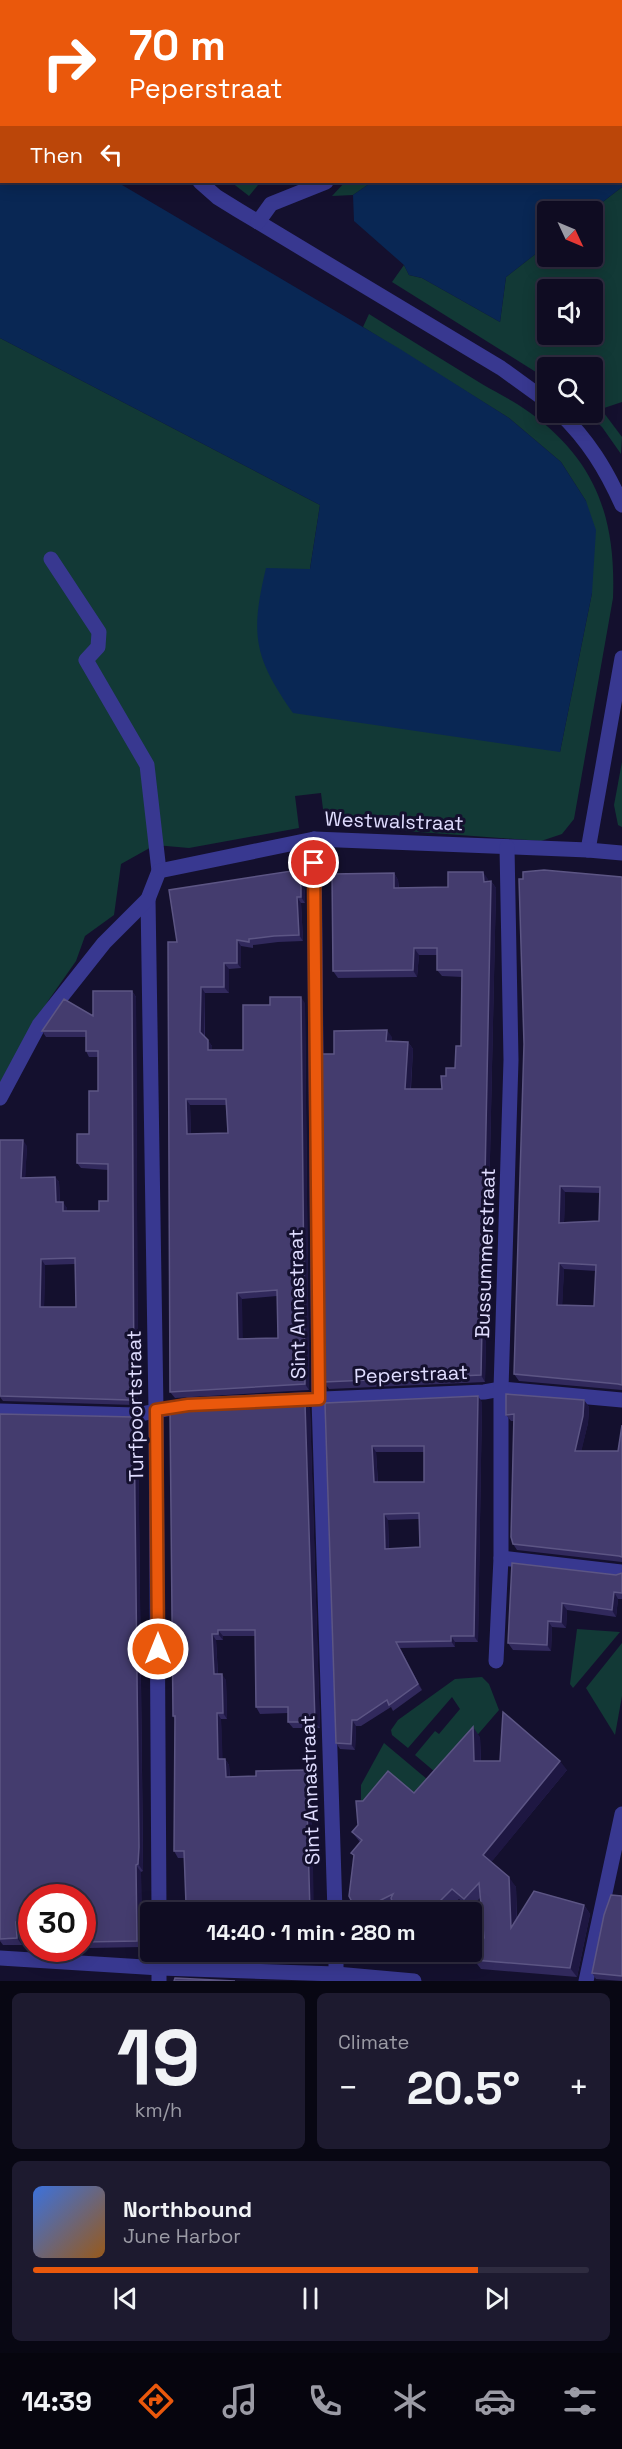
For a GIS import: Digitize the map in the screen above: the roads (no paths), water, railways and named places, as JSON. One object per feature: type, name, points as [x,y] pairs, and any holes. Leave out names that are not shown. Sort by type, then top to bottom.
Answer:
[{"type":"street","points":[[201,183],[217,197],[501,368],[537,394]]},
{"type":"street","points":[[258,222],[271,204],[324,183]]},
{"type":"street","points":[[570,423],[606,471],[622,505]]},
{"type":"street","points":[[0,1098],[39,1025],[104,943],[148,899],[159,871],[147,765],[86,660],[98,647],[99,632],[51,559]]},
{"type":"street","points":[[588,850],[622,658]]},
{"type":"street","name":"Westwalstraat","points":[[159,871],[314,839],[622,853]]},
{"type":"street","name":"Sint Annastraat","points":[[314,839],[319,1399],[335,1902]]},
{"type":"street","name":"Bussummerstraat","points":[[496,1661],[501,1558],[501,1389],[511,1060],[507,847]]},
{"type":"street","name":"Turfpoortstraat","points":[[148,899],[156,1410],[159,1902]]},
{"type":"street","name":"Peperstraat","points":[[0,1411],[135,1414],[188,1405],[484,1392],[501,1389],[622,1400]]},
{"type":"street","points":[[501,1558],[622,1572]]},
{"type":"street","points":[[586,1981],[622,1814]]},
{"type":"street","points":[[0,1958],[159,1975],[414,1981]]},
{"type":"street","points":[[336,1962],[336,1978]]},
{"type":"water","points":[[0,183],[119,183],[400,349],[509,418],[561,462],[586,501],[596,530],[592,593],[560,752],[293,713],[263,660],[257,629],[258,611],[266,568],[310,569],[320,505],[0,338]]},
{"type":"water","points":[[371,183],[622,183],[622,187],[603,202],[537,201],[537,253],[506,277],[500,322],[422,278],[409,275],[404,265],[354,221],[353,195]]}]
